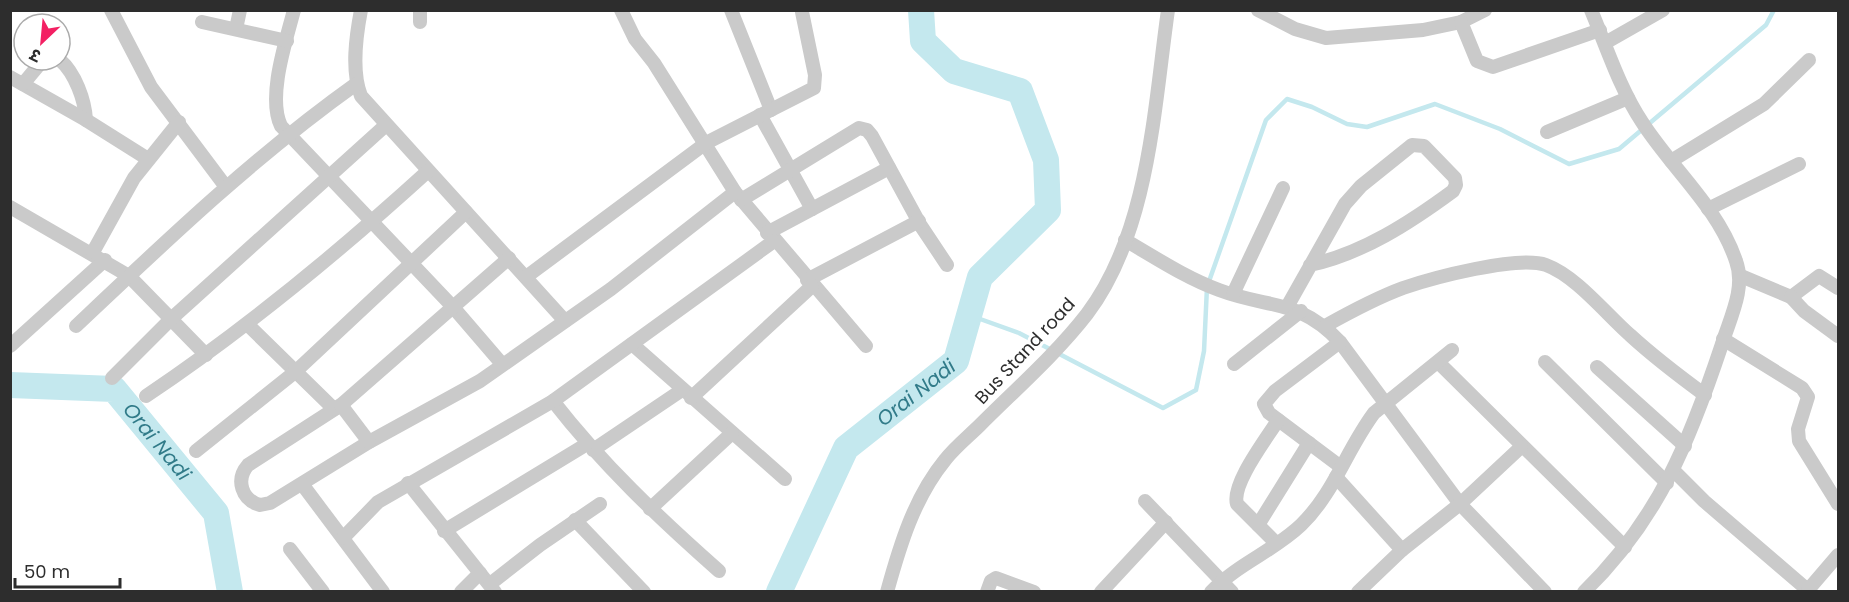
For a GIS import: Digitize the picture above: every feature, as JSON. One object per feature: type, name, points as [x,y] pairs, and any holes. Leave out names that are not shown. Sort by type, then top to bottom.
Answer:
[{"type":"street","points":[[111,10],[151,87],[226,187]]},
{"type":"street","points":[[236,29],[240,10]]},
{"type":"street","points":[[294,10],[275,100],[276,116],[288,134],[453,307],[502,364]]},
{"type":"street","points":[[361,10],[356,84],[361,96],[565,321]]},
{"type":"street","points":[[621,10],[635,39],[654,63],[738,196],[770,237],[866,346]]},
{"type":"street","points":[[731,10],[766,113],[790,168],[812,209]]},
{"type":"street","name":"Bus Stand road","points":[[887,591],[908,521],[941,466],[1063,341],[1088,313],[1106,283],[1125,240],[1144,180],[1168,10]]},
{"type":"street","points":[[1258,10],[1295,29],[1326,38],[1423,30],[1461,22],[1485,10]]},
{"type":"street","points":[[1584,591],[1625,547],[1670,477],[1705,395],[1737,297],[1741,276],[1722,230],[1642,122],[1628,98],[1591,10]]},
{"type":"street","points":[[1461,22],[1477,62],[1492,67],[1602,37],[1663,10]]},
{"type":"street","points":[[526,277],[706,143],[808,92],[816,84],[802,12]]},
{"type":"street","points":[[201,22],[287,40]]},
{"type":"street","points":[[1671,161],[1764,104],[1809,60]]},
{"type":"street","points":[[70,72],[83,98],[86,120]]},
{"type":"street","points":[[17,80],[148,159]]},
{"type":"street","points":[[76,326],[226,187],[288,134],[356,84]]},
{"type":"street","points":[[1546,132],[1628,98]]},
{"type":"street","points":[[10,346],[99,256],[134,178],[179,122]]},
{"type":"street","points":[[112,378],[171,319],[386,125]]},
{"type":"street","points":[[509,258],[338,407],[248,465],[240,477],[240,484],[248,498],[260,505],[270,503],[369,442],[480,381],[738,196],[859,128],[867,130],[872,136],[919,221],[947,265]]},
{"type":"street","points":[[1234,363],[1294,309],[1310,265],[1345,204],[1361,186],[1412,145],[1424,146],[1455,178],[1456,185],[1453,191],[1403,225],[1350,253],[1310,265]]},
{"type":"street","points":[[1708,209],[1799,164]]},
{"type":"street","points":[[343,538],[370,508],[408,483],[553,401],[632,344],[770,237],[812,209],[889,168]]},
{"type":"street","points":[[146,396],[248,325],[371,223],[428,171]]},
{"type":"street","points":[[1226,292],[1283,188]]},
{"type":"street","points":[[10,207],[99,256],[129,276],[206,355]]},
{"type":"street","points":[[196,451],[295,372],[466,212]]},
{"type":"street","points":[[444,531],[686,394],[810,283],[919,221]]},
{"type":"street","points":[[1125,240],[1187,275],[1226,292],[1294,309],[1325,326],[1340,342],[1460,504],[1545,591]]},
{"type":"street","points":[[1325,326],[1363,305],[1405,287],[1490,266],[1526,263],[1545,265],[1558,272],[1593,300],[1637,342],[1705,395]]},
{"type":"street","points":[[1741,276],[1791,297],[1804,311],[1839,336]]},
{"type":"street","points":[[1791,297],[1820,276],[1839,288]]},
{"type":"street","points":[[248,325],[295,372],[338,407],[369,442]]},
{"type":"street","points":[[1723,339],[1802,388],[1808,397],[1798,429],[1799,441],[1839,504]]},
{"type":"street","points":[[1340,342],[1266,399],[1265,409],[1309,443],[1339,472],[1402,550]]},
{"type":"street","points":[[632,344],[785,479]]},
{"type":"street","points":[[1211,591],[1222,580],[1299,527],[1315,510],[1364,426],[1385,402],[1452,350]]},
{"type":"street","points":[[1438,362],[1521,447],[1625,547]]},
{"type":"street","points":[[1545,362],[1670,477],[1704,501],[1809,591],[1839,555]]},
{"type":"street","points":[[1597,367],[1685,446]]},
{"type":"street","points":[[553,401],[590,447],[650,509],[720,571]]},
{"type":"street","points":[[1276,543],[1237,504],[1235,497],[1244,475],[1278,420]]},
{"type":"street","points":[[650,509],[732,433]]},
{"type":"street","points":[[1258,525],[1309,443]]},
{"type":"street","points":[[1358,591],[1402,550],[1460,504],[1521,447]]},
{"type":"street","points":[[408,483],[444,531],[493,588],[575,520],[600,504]]},
{"type":"street","points":[[302,484],[383,591]]},
{"type":"street","points":[[1145,501],[1232,591]]},
{"type":"street","points":[[575,520],[644,591]]},
{"type":"street","points":[[1101,591],[1166,522]]},
{"type":"street","points":[[290,549],[323,591]]},
{"type":"street","points":[[461,591],[480,573]]},
{"type":"street","points":[[987,591],[991,581],[996,578],[1034,591]]},
{"type":"waterway","name":"Orai Nadi","points":[[779,592],[846,448],[956,361],[980,277],[1048,210],[1046,160],[1020,91],[954,71],[923,41],[921,10]]},
{"type":"waterway","points":[[969,315],[1019,333],[1163,408],[1196,390],[1204,351],[1207,287],[1266,120],[1287,99],[1312,107],[1347,124],[1367,127],[1435,104],[1500,129],[1569,164],[1619,149],[1766,25],[1774,10]]},
{"type":"waterway","name":"Orai Nadi","points":[[10,385],[114,389],[216,513],[230,592]]}]
